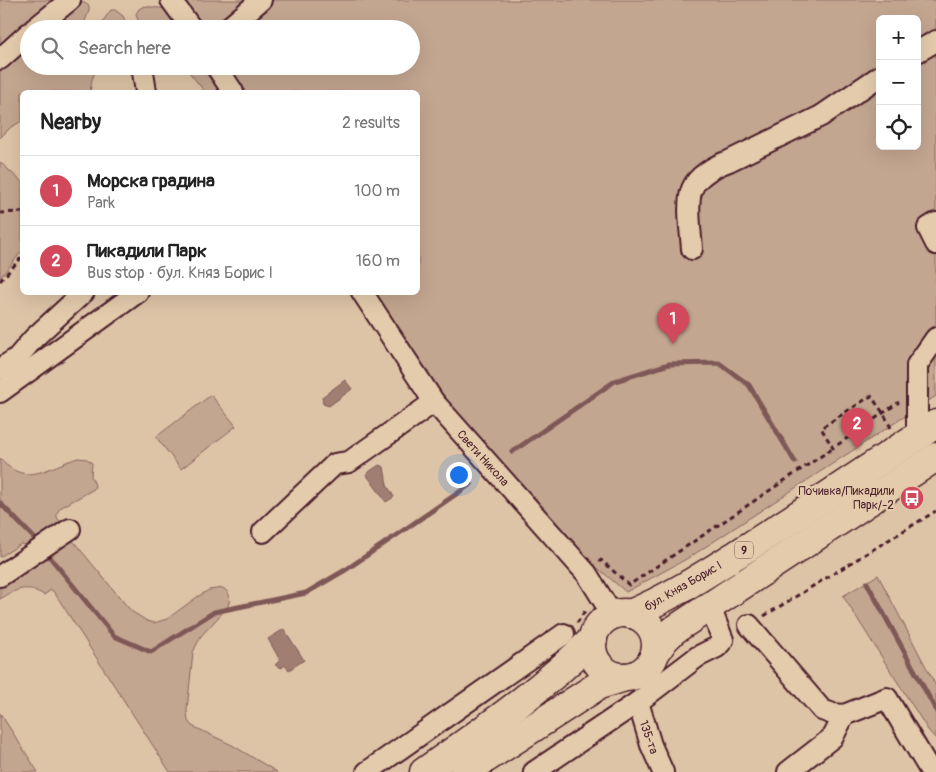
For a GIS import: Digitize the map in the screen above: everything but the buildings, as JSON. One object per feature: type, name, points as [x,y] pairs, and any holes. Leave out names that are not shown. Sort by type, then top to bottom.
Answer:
[{"type":"highway","name":"бул. Княз Борис I","points":[[611,611],[660,601],[796,517],[918,436]]},
{"type":"highway","name":"9","points":[[465,772],[599,685],[643,671],[650,664],[664,640],[674,630],[936,457]]},
{"type":"highway","name":"9","points":[[424,772],[561,670],[593,639],[596,629],[611,611]]},
{"type":"highway","points":[[611,611],[638,617],[651,629],[656,646],[654,655]]},
{"type":"highway","points":[[593,639],[592,649],[600,666],[615,676],[625,677]]},
{"type":"street","points":[[45,20],[70,0]]},
{"type":"street","points":[[171,0],[185,20]]},
{"type":"street","points":[[238,20],[261,0]]},
{"type":"street","points":[[0,59],[20,41]]},
{"type":"street","points":[[921,50],[936,41]]},
{"type":"street","points":[[143,75],[146,90]]},
{"type":"street","points":[[222,75],[232,90]]},
{"type":"street","points":[[692,249],[691,194],[692,188],[704,174],[715,165],[728,161],[821,116],[876,79]]},
{"type":"street","points":[[936,223],[928,228],[936,244]]},
{"type":"street","points":[[0,369],[17,358],[34,338],[64,313],[81,295]]},
{"type":"street","points":[[0,392],[134,295]]},
{"type":"street","name":"Свети Никола","points":[[364,295],[434,402],[587,574],[611,611]]},
{"type":"street","points":[[64,313],[80,335]]},
{"type":"street","points":[[918,436],[917,365],[936,338]]},
{"type":"street","points":[[263,532],[335,464],[348,462],[434,402]]},
{"type":"street","points":[[0,576],[70,529]]},
{"type":"street","points":[[534,772],[638,702],[697,657],[716,647],[723,640],[710,606]]},
{"type":"street","points":[[749,625],[822,710],[844,715],[887,698],[931,772]]},
{"type":"street","points":[[367,772],[564,634]]},
{"type":"street","name":"135-та","points":[[638,702],[651,746],[663,772]]},
{"type":"street","points":[[788,772],[833,737],[844,715]]},
{"type":"path","points":[[0,213],[20,212]]},
{"type":"path","points":[[0,281],[20,259]]},
{"type":"path","points":[[587,574],[601,560],[629,585],[884,414],[917,388]]},
{"type":"path","points":[[833,448],[821,428],[871,396],[884,414],[918,436]]},
{"type":"path","points":[[749,625],[936,511]]},
{"type":"path","points":[[564,634],[578,623],[611,611]]},
{"type":"shaded area","points":[[0,0],[60,0],[34,20],[20,20],[20,31],[0,47]]},
{"type":"shaded area","points":[[180,0],[936,0],[936,396],[690,557],[626,592],[587,559],[505,469],[448,402],[377,295],[420,295],[420,90],[243,90],[232,75],[420,75],[420,20],[194,20]]},
{"type":"shaded area","points":[[83,2],[89,6],[85,20],[54,20],[75,3]]},
{"type":"shaded area","points":[[144,6],[166,9],[175,20],[138,20],[136,14]]},
{"type":"shaded area","points":[[111,10],[115,10],[123,16],[125,20],[104,20]]},
{"type":"shaded area","points":[[20,47],[20,75],[94,75],[90,90],[20,90],[20,122],[11,127],[0,138],[0,63]]},
{"type":"shaded area","points":[[191,75],[208,75],[218,90],[203,90]]},
{"type":"shaded area","points":[[0,162],[20,180],[20,253],[0,278]]},
{"type":"shaded area","points":[[345,380],[352,389],[329,406],[323,404],[322,397]]},
{"type":"shaded area","points":[[211,395],[236,426],[181,469],[156,437]]},
{"type":"shaded area","points":[[78,458],[87,459],[92,463],[91,476],[95,485],[94,489],[60,508],[57,517],[74,542],[131,611],[154,623],[167,619],[209,590],[223,588],[228,592],[230,599],[227,608],[201,636],[193,652],[187,710],[188,721],[192,726],[232,745],[277,772],[170,772],[54,592],[51,590],[44,595],[32,590],[21,589],[0,599],[0,579],[30,549],[28,545],[21,544],[0,557],[0,459],[10,468],[28,474],[38,473]]},
{"type":"shaded area","points":[[379,465],[384,467],[387,485],[394,497],[386,502],[366,474]]},
{"type":"shaded area","points":[[878,575],[936,686],[936,739],[928,730],[843,596]]},
{"type":"shaded area","points":[[284,629],[304,660],[289,670],[284,665],[282,668],[275,665],[280,660],[268,639]]},
{"type":"shaded area","points":[[0,713],[38,772],[0,772]]},
{"type":"waterway","points":[[512,452],[615,381],[669,364],[719,363],[749,385],[795,462]]},
{"type":"waterway","points":[[45,551],[114,636],[151,652],[214,612],[306,593],[347,569],[471,484]]},
{"type":"waterway","points":[[0,503],[40,544]]},
{"type":"waterway","points":[[867,583],[936,710]]},
{"type":"place","name":"Морска градина","points":[[673,344]]},
{"type":"place","name":"Пикадили Парк","points":[[857,449]]},
{"type":"place","name":"Почивка/Пикадили Парк/-2","points":[[912,498]]}]
